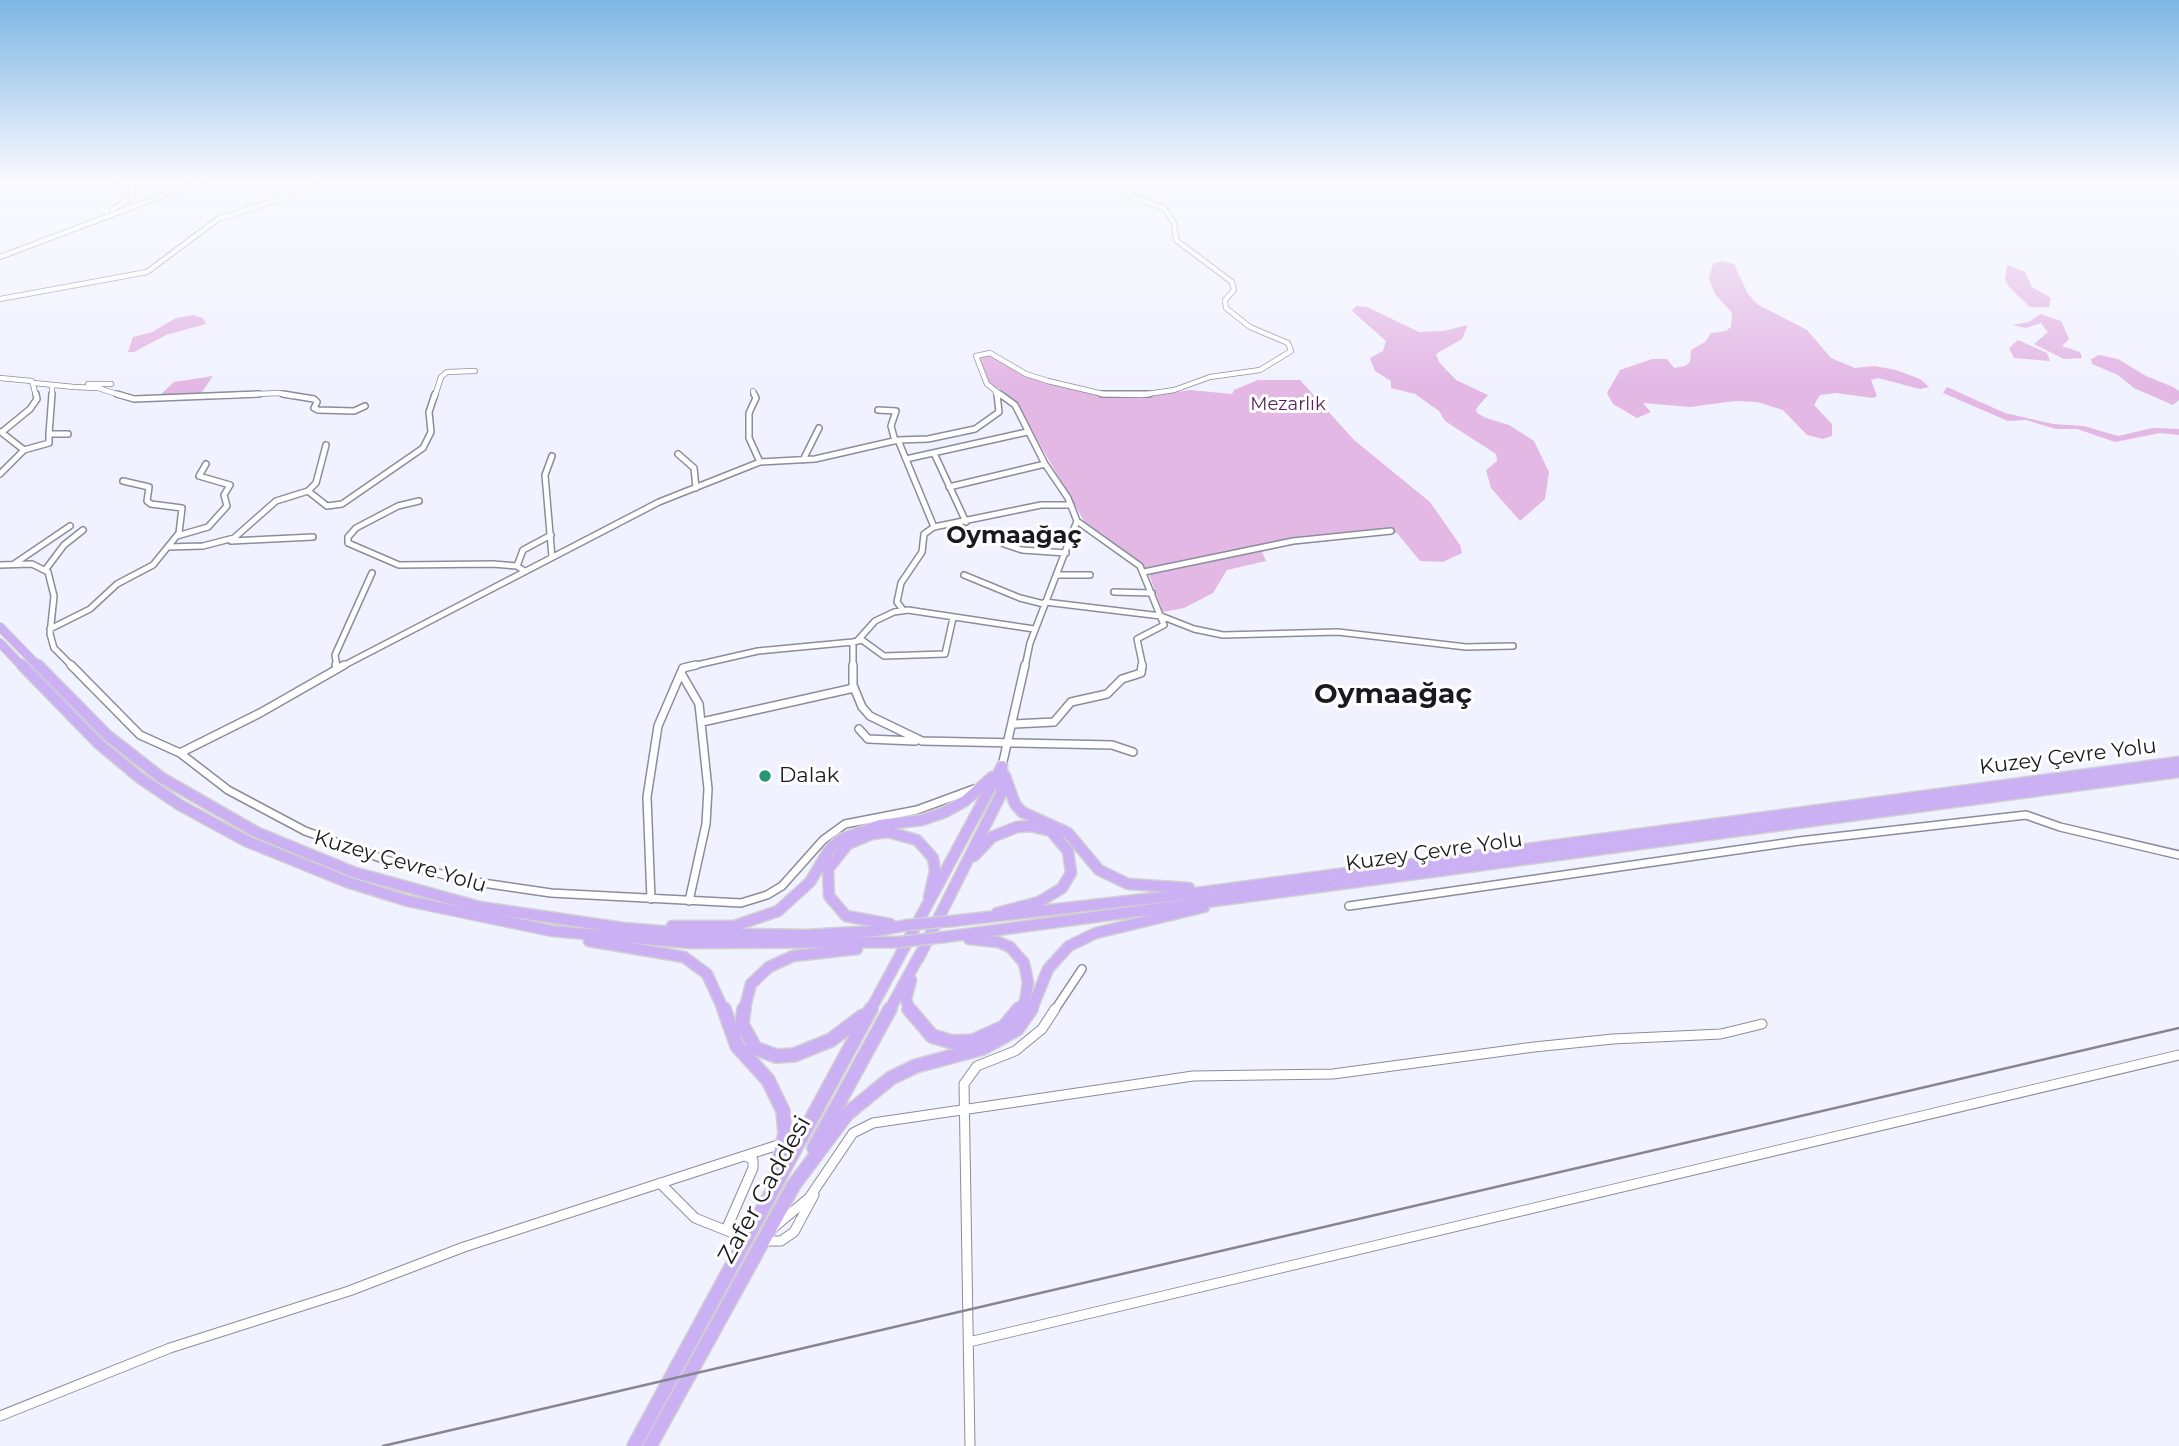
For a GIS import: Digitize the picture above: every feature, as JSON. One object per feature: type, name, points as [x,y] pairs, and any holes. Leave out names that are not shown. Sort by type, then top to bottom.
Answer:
[{"type":"highway","name":"Kuzey Çevre Yolu","points":[[0,627],[137,760],[194,799],[317,860],[415,891],[480,907],[648,930],[750,935],[874,931],[908,925]]},
{"type":"highway","name":"Kuzey Çevre Yolu","points":[[0,643],[99,744],[140,778],[180,805],[246,841],[310,869],[408,901],[552,931],[680,943],[749,945],[899,942]]},
{"type":"highway","name":"Kuzey Çevre Yolu","points":[[1925,800],[1962,790],[2179,762]]},
{"type":"highway","points":[[561,920],[710,926],[757,921],[778,911],[795,898],[810,882],[829,850],[841,839],[880,825],[922,820],[945,812],[984,786],[1002,766]]},
{"type":"highway","points":[[870,1010],[831,1040],[794,1055],[776,1056],[755,1048],[742,1024],[742,1005],[751,984],[779,961],[801,954],[899,942],[945,937],[998,942],[1010,947],[1024,963],[1028,982],[1025,1002],[1004,1027],[984,1038],[961,1042],[941,1040],[923,1029],[911,1015],[906,999],[919,956],[960,873],[1001,794],[1002,766]]},
{"type":"highway","points":[[1002,766],[1010,794],[1022,812],[1068,833],[1090,862],[1111,877],[1146,888],[1247,891]]},
{"type":"highway","points":[[924,915],[1002,766]]},
{"type":"highway","name":"Kuzey Çevre Yolu","points":[[945,937],[1247,891],[1925,800],[1971,799],[2179,772]]},
{"type":"highway","points":[[924,915],[935,871],[933,858],[926,848],[898,833],[872,834],[848,844],[834,858],[826,879],[829,896],[836,907],[860,922],[908,925],[953,921],[1014,909],[1052,897],[1068,881],[1071,862],[1063,843],[1051,831],[1030,826],[1017,827],[992,837],[960,873]]},
{"type":"highway","name":"Kuzey Çevre Yolu","points":[[953,921],[1247,891]]},
{"type":"highway","points":[[793,1186],[847,1114],[891,1078],[928,1062],[983,1048],[1017,1029],[1029,1015],[1048,969],[1069,946],[1096,933],[1247,891]]},
{"type":"highway","name":"Zafer Caddesi","points":[[634,1446],[924,915]]},
{"type":"highway","points":[[476,917],[552,935],[668,953],[696,964],[715,986],[737,1046],[768,1080],[783,1111],[783,1144],[768,1197]]},
{"type":"highway","name":"Zafer Caddesi","points":[[650,1446],[919,956]]},
{"type":"street","points":[[0,257],[22,248]]},
{"type":"street","points":[[0,299],[146,272],[178,248]]},
{"type":"street","points":[[1014,723],[1054,722],[1071,702],[1107,694],[1122,680],[1140,673],[1143,668],[1136,640],[1139,636],[1162,628],[1164,624],[1144,572],[1125,554],[1077,521],[1071,505],[1027,432],[1015,405],[981,376],[975,360],[978,355],[990,354],[1026,374],[1048,382],[1121,395],[1174,390],[1210,377],[1260,370],[1289,355],[1291,351],[1288,343],[1250,327],[1229,312],[1224,304],[1234,290],[1233,282],[1188,248]]},
{"type":"street","points":[[308,491],[327,506],[339,505],[423,448],[431,432],[429,412],[441,377],[447,372],[475,371]]},
{"type":"street","points":[[0,378],[98,388],[126,399],[268,393],[314,399],[317,401],[314,408],[318,410],[354,411],[365,406]]},
{"type":"street","points":[[24,450],[1,432],[36,402],[34,383]]},
{"type":"street","points":[[73,387],[111,384]]},
{"type":"street","points":[[0,474],[24,450],[48,443],[52,385]]},
{"type":"street","points":[[180,753],[260,713],[390,639],[476,600],[520,568],[552,557],[659,502],[760,462],[803,460],[897,440],[928,439],[983,425],[1000,410],[994,388]]},
{"type":"street","points":[[753,391],[756,398],[749,413],[749,438],[760,462]]},
{"type":"street","points":[[878,410],[896,411],[891,426],[934,527]]},
{"type":"street","points":[[803,460],[819,428]]},
{"type":"street","points":[[906,459],[1027,432]]},
{"type":"street","points":[[49,434],[68,434]]},
{"type":"street","points":[[229,540],[240,535],[276,501],[308,491],[316,483],[326,445]]},
{"type":"street","points":[[934,453],[966,522]]},
{"type":"street","points":[[678,454],[694,468],[696,488]]},
{"type":"street","points":[[552,456],[545,475],[552,557]]},
{"type":"street","points":[[177,536],[208,527],[227,506],[224,495],[230,485],[199,476],[206,464]]},
{"type":"street","points":[[949,487],[1045,464]]},
{"type":"street","points":[[50,629],[90,609],[117,584],[156,562],[177,536],[183,509],[151,504],[147,501],[149,486],[123,481]]},
{"type":"street","points":[[419,501],[398,506],[356,528],[348,537],[348,543],[388,563],[405,566],[520,568]]},
{"type":"street","points":[[903,610],[897,601],[901,583],[922,552],[924,534],[934,527],[1041,505],[1071,505]]},
{"type":"street","points":[[1002,766],[1034,629],[1077,521]]},
{"type":"street","points":[[13,565],[70,526]]},
{"type":"street","points":[[46,569],[64,545],[83,530]]},
{"type":"street","points":[[1144,572],[1293,541],[1391,531]]},
{"type":"street","points":[[520,568],[523,550],[551,535]]},
{"type":"street","points":[[168,547],[203,546],[229,540],[313,537]]},
{"type":"street","points":[[1004,544],[1022,550],[1066,553]]},
{"type":"street","points":[[0,565],[32,564],[46,569]]},
{"type":"street","points":[[46,569],[54,596],[50,629],[56,653],[127,725],[147,740],[180,753],[220,784],[265,811],[365,853],[498,887],[733,904],[758,898],[788,881],[817,846],[845,824],[917,810],[984,786]]},
{"type":"street","points":[[337,669],[335,655],[372,573]]},
{"type":"street","points":[[964,575],[1020,598],[1161,616],[1194,629],[1223,635],[1338,632],[1466,647],[1513,646]]},
{"type":"street","points":[[1056,575],[1090,575]]},
{"type":"street","points":[[1114,592],[1152,593]]},
{"type":"street","points":[[922,741],[870,716],[855,688],[851,673],[855,641],[875,621],[903,610],[1034,629]]},
{"type":"street","points":[[651,899],[647,797],[658,726],[683,668],[758,651],[855,641],[884,656],[945,653],[953,618]]},
{"type":"street","points":[[681,673],[696,696],[702,722],[708,812],[689,901]]},
{"type":"street","points":[[702,722],[855,688]]},
{"type":"street","points":[[859,729],[863,736],[871,740],[1112,745],[1133,752]]},
{"type":"street","points":[[1349,906],[1732,850],[2026,815],[2060,827],[2179,855]]},
{"type":"street","points":[[970,1446],[963,1088],[971,1072],[981,1064],[1015,1051],[1035,1035],[1052,1016],[1082,969]]},
{"type":"street","points":[[816,1189],[792,1214],[764,1236],[776,1243],[794,1232],[806,1214],[816,1189],[849,1137],[862,1127],[1193,1076],[1333,1074],[1534,1047],[1613,1039],[1709,1035],[1762,1024]]},
{"type":"street","points":[[969,1342],[1735,1158],[2179,1055]]},
{"type":"street","points":[[0,1416],[170,1348],[349,1291],[464,1247],[783,1144]]},
{"type":"street","points":[[726,1230],[753,1168],[752,1160],[746,1156]]},
{"type":"street","points":[[660,1183],[695,1218],[746,1238]]},
{"type":"green space","points":[[1722,261],[1734,264],[1748,294],[1757,304],[1807,330],[1831,358],[1855,368],[1874,366],[1896,370],[1920,379],[1929,387],[1920,389],[1878,378],[1871,380],[1877,396],[1873,398],[1836,393],[1820,395],[1814,405],[1832,424],[1832,436],[1823,439],[1807,435],[1783,410],[1757,402],[1735,401],[1690,407],[1643,403],[1651,412],[1637,418],[1613,404],[1607,393],[1620,370],[1652,359],[1667,359],[1674,368],[1685,366],[1690,362],[1691,350],[1705,342],[1711,333],[1726,331],[1731,327],[1732,313],[1715,294],[1709,279],[1713,264]]},
{"type":"green space","points":[[2007,265],[2025,272],[2032,287],[2051,298],[2049,307],[2030,307],[2010,288],[2005,280]]},
{"type":"green space","points":[[1356,306],[1367,307],[1419,332],[1443,331],[1468,325],[1462,339],[1436,354],[1439,362],[1456,380],[1488,395],[1476,409],[1477,413],[1509,425],[1534,441],[1549,472],[1545,499],[1520,521],[1491,488],[1486,470],[1497,461],[1496,454],[1445,421],[1439,411],[1415,394],[1391,388],[1391,381],[1375,371],[1370,358],[1383,351],[1386,341],[1352,311]]},
{"type":"green space","points":[[2040,314],[2061,321],[2069,339],[2062,346],[2080,352],[2082,358],[2064,359],[2034,344],[2048,332],[2041,323],[2026,328],[2012,325],[2029,322]]},
{"type":"green space","points":[[193,315],[203,318],[206,324],[166,335],[134,352],[128,352],[133,337],[152,332],[176,318]]},
{"type":"green space","points":[[2018,340],[2047,353],[2050,361],[2014,358],[2009,348]]},
{"type":"green space","name":"Mezarlık","points":[[988,355],[1046,383],[1109,396],[1149,396],[1190,390],[1232,394],[1234,390],[1258,380],[1300,380],[1354,440],[1430,502],[1460,545],[1462,553],[1443,562],[1420,561],[1397,533],[1286,546],[1262,552],[1266,561],[1227,570],[1213,593],[1184,608],[1163,612],[1147,569],[1084,521],[1016,403],[1003,391],[988,384],[979,358]]},
{"type":"green space","points":[[2099,355],[2118,359],[2146,376],[2173,387],[2179,391],[2179,400],[2173,405],[2134,388],[2118,375],[2092,364],[2091,359]]},
{"type":"green space","points":[[213,376],[200,395],[156,399],[174,382]]},
{"type":"green space","points":[[1947,387],[2005,413],[2053,424],[2084,426],[2118,436],[2153,428],[2179,429],[2179,435],[2160,433],[2115,442],[2077,429],[2056,429],[2026,420],[2008,421],[1943,393]]},
{"type":"railway","points":[[383,1446],[2179,1028]]},
{"type":"place","name":"Dalak","points":[[765,776]]},
{"type":"district","name":"Oymaağaç","points":[[1014,536]]},
{"type":"district","name":"Oymaağaç","points":[[1393,695]]}]
